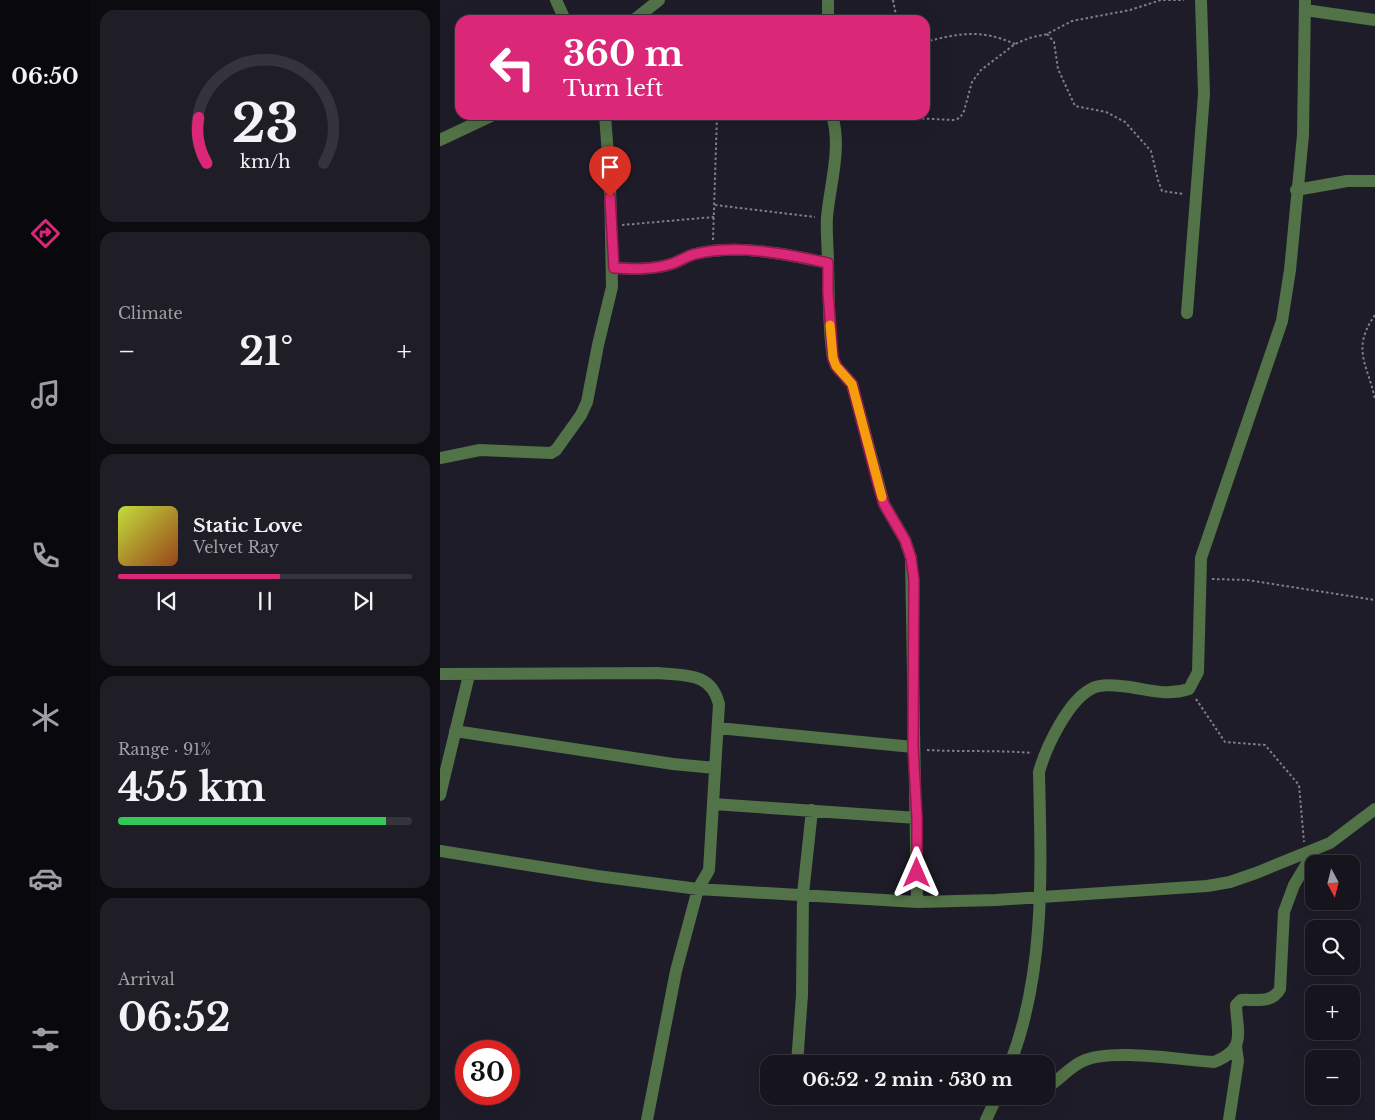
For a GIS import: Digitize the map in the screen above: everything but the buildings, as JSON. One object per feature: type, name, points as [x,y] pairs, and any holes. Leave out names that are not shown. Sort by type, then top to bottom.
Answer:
[{"type":"street","points":[[556,0],[563,15]]},
{"type":"street","points":[[640,15],[659,0]]},
{"type":"street","points":[[828,0],[828,15]]},
{"type":"street","points":[[1187,312],[1204,94],[1201,0]]},
{"type":"street","points":[[1012,1055],[1032,978],[1041,897],[1039,772],[1044,752],[1079,696],[1093,688],[1122,686],[1165,694],[1189,688],[1198,672],[1200,655],[1199,578],[1201,558],[1208,532],[1282,322],[1290,270],[1296,190],[1303,135],[1305,5],[1375,20]]},
{"type":"street","points":[[440,140],[482,120]]},
{"type":"street","points":[[440,458],[480,450],[544,454],[556,450],[581,415],[587,402],[612,287],[614,268],[605,120]]},
{"type":"street","points":[[833,120],[836,136],[835,155],[827,219],[828,292],[833,358],[836,366],[852,384],[884,504],[905,540],[911,558],[914,620],[913,747],[917,818],[917,902]]},
{"type":"street","points":[[1296,190],[1347,180],[1375,181]]},
{"type":"street","points":[[614,268],[669,265],[695,254],[713,252],[766,253],[828,263]]},
{"type":"street","points":[[440,674],[622,673],[688,676],[707,682],[715,690],[719,704],[709,870],[698,888],[676,971],[647,1120]]},
{"type":"street","points":[[440,795],[469,675]]},
{"type":"street","points":[[718,728],[913,747]]},
{"type":"street","points":[[455,731],[673,764],[715,768]]},
{"type":"street","points":[[713,804],[917,818]]},
{"type":"street","points":[[440,851],[597,876],[698,888],[917,902],[996,900],[1207,886],[1230,882],[1310,852],[1343,835],[1375,809]]},
{"type":"street","points":[[798,1055],[802,994],[803,894],[812,810]]},
{"type":"street","points":[[1229,1120],[1238,1061],[1236,1046],[1239,1033],[1236,1005],[1241,1000],[1271,999],[1277,996],[1280,989],[1284,912],[1294,885],[1310,852]]},
{"type":"street","points":[[1055,1083],[1073,1066],[1098,1056],[1117,1053],[1214,1062],[1227,1056],[1236,1046]]},
{"type":"street","points":[[986,1120],[993,1105]]},
{"type":"path","points":[[893,0],[896,15]]},
{"type":"path","points":[[930,119],[947,120],[960,118],[972,82],[981,70],[1015,44],[1029,38],[1047,34],[1072,21],[1130,10],[1161,0],[1184,0]]},
{"type":"path","points":[[930,41],[950,35],[981,33],[998,36],[1015,44]]},
{"type":"path","points":[[1047,34],[1054,42],[1058,69],[1075,106],[1106,112],[1125,122],[1151,151],[1162,191],[1196,196]]},
{"type":"path","points":[[713,252],[717,120]]},
{"type":"path","points":[[715,205],[827,219]]},
{"type":"path","points":[[611,226],[714,217]]},
{"type":"path","points":[[1375,315],[1367,331],[1362,358],[1375,400]]},
{"type":"path","points":[[1199,578],[1247,580],[1375,600]]},
{"type":"path","points":[[1189,688],[1225,742],[1265,745],[1294,778],[1301,792],[1310,852]]},
{"type":"path","points":[[913,747],[965,752],[1007,750],[1044,752]]},
{"type":"slow traffic","points":[[830,325],[833,358],[836,366],[848,377],[852,384],[882,497]]},
{"type":"route","points":[[610,197],[614,268],[635,269],[654,267],[669,265],[695,254],[742,251],[790,256],[828,263],[830,334],[833,358],[836,366],[848,377],[852,384],[884,504],[905,540],[911,558],[914,580],[913,747],[917,818],[917,873]]}]
